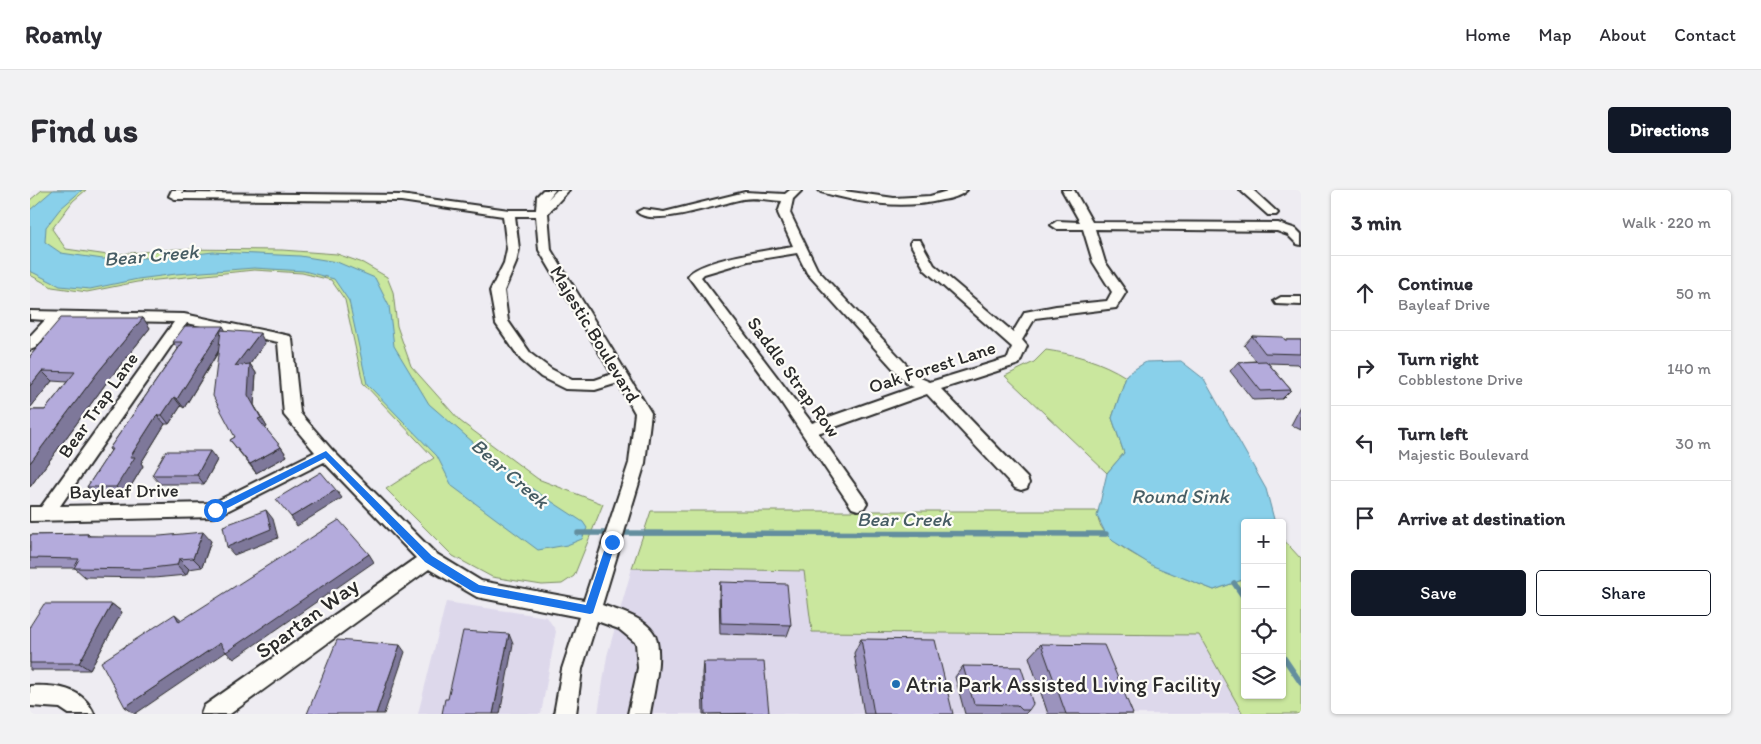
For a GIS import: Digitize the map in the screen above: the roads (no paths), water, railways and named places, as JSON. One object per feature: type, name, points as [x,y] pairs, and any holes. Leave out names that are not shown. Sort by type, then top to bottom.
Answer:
[{"type":"street","points":[[178,190],[175,196],[363,194],[509,212],[542,213],[563,190]]},
{"type":"street","name":"Majestic Boulevard","points":[[548,190],[543,196],[542,213],[545,250],[643,413],[637,463],[572,669],[565,714]]},
{"type":"street","points":[[825,190],[865,200],[889,202],[918,200],[954,192]]},
{"type":"street","name":"Oak Forest Lane","points":[[809,430],[930,387],[1014,361],[1020,346],[1014,341],[1030,315],[1056,310],[1112,305],[1119,292],[1098,262],[1088,225],[1068,190]]},
{"type":"street","points":[[1246,190],[1272,213]]},
{"type":"street","points":[[643,212],[664,215],[745,195],[792,194],[784,213],[811,270],[913,381],[930,387],[1021,483]]},
{"type":"street","points":[[509,212],[513,249],[498,290],[501,321],[526,357],[546,373],[570,385],[595,385],[621,377]]},
{"type":"street","points":[[1057,225],[1278,227],[1297,236]]},
{"type":"street","points":[[916,243],[929,267],[1014,341]]},
{"type":"street","name":"Saddle Strap Row","points":[[802,248],[746,258],[700,271],[694,276],[809,430],[858,503]]},
{"type":"street","points":[[1281,301],[1301,301]]},
{"type":"street","points":[[30,315],[184,318],[285,340],[292,415],[326,454],[429,559],[477,589],[590,610],[625,622],[646,638],[648,668],[639,714]]},
{"type":"street","points":[[30,345],[56,316]]},
{"type":"street","name":"Bear Trap Lane","points":[[37,514],[184,318]]},
{"type":"street","name":"Bayleaf Drive","points":[[37,514],[215,510],[326,454]]},
{"type":"street","name":"Spartan Way","points":[[212,714],[429,559]]},
{"type":"street","points":[[30,696],[59,696],[75,703],[83,714]]},
{"type":"water","points":[[53,190],[82,190],[60,209],[46,227],[45,242],[61,253],[103,259],[172,257],[213,252],[300,256],[337,262],[375,278],[389,306],[394,346],[429,404],[481,449],[534,490],[583,522],[587,528],[582,539],[567,545],[538,550],[452,486],[437,456],[367,384],[349,301],[334,279],[304,271],[254,268],[176,274],[138,279],[90,289],[60,286],[30,271],[30,210]]},
{"type":"water","name":"Round Sink","points":[[1181,361],[1204,379],[1266,489],[1274,519],[1241,519],[1241,580],[1214,590],[1153,566],[1113,541],[1106,534],[1097,516],[1107,473],[1124,453],[1112,418],[1127,374],[1146,362]]},
{"type":"waterway","name":"Bear Creek","points":[[578,533],[1106,534]]},
{"type":"waterway","name":"Bear Creek","points":[[1234,583],[1241,593]]},
{"type":"waterway","name":"Bear Creek","points":[[1286,661],[1301,683]]},
{"type":"place","name":"Atria Park Assisted Living Facility","points":[[896,684]]}]
